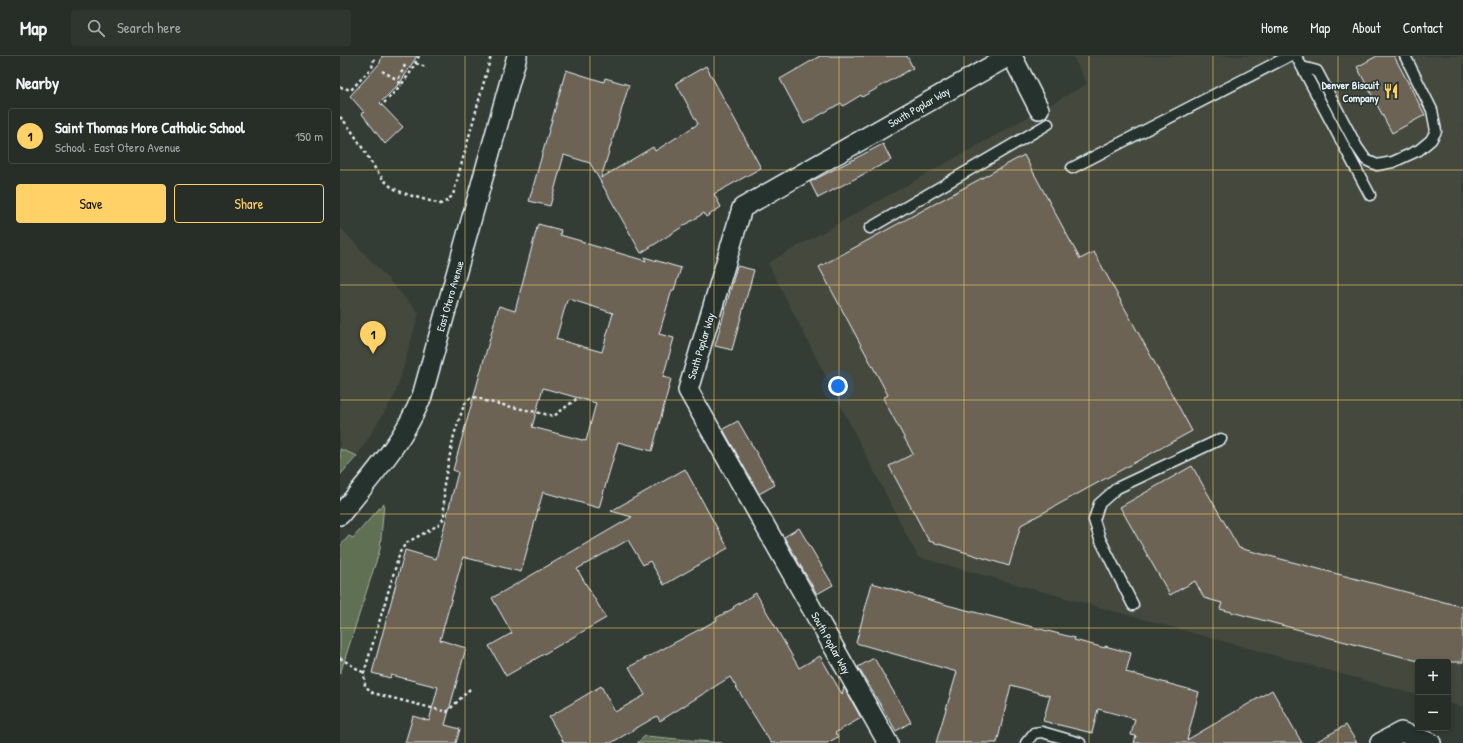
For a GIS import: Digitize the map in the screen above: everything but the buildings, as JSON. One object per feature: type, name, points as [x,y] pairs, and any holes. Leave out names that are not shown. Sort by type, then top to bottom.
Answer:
[{"type":"street","name":"East Otero Avenue","points":[[340,515],[389,456],[416,412],[422,396],[517,56]]},
{"type":"street","name":"South Poplar Way","points":[[888,743],[688,390],[742,208],[1008,56]]},
{"type":"street","points":[[1012,56],[1044,116]]},
{"type":"street","points":[[1380,743],[1400,732],[1431,743]]},
{"type":"lane","points":[[1072,168],[1289,56]]},
{"type":"lane","points":[[1296,56],[1370,196]]},
{"type":"lane","points":[[1302,67],[1317,71],[1357,147],[1366,160],[1377,165],[1392,162],[1419,150],[1431,140],[1436,131],[1432,110],[1405,56]]},
{"type":"lane","points":[[870,228],[1044,116]]},
{"type":"lane","points":[[1133,605],[1100,539],[1094,520],[1099,504],[1117,488],[1221,439]]},
{"type":"lane","points":[[1026,743],[1034,733],[1042,732],[1080,743]]},
{"type":"path","points":[[340,87],[351,90],[374,68],[376,56]]},
{"type":"path","points":[[384,103],[401,85],[419,56]]},
{"type":"path","points":[[340,116],[350,127],[382,179],[393,188],[440,204],[447,201],[453,195],[490,56]]},
{"type":"path","points":[[416,63],[426,68]]},
{"type":"path","points":[[398,80],[405,65]]},
{"type":"path","points":[[382,71],[398,80],[401,85]]},
{"type":"path","points":[[470,689],[447,712],[374,694],[365,686],[364,673],[400,552],[406,543],[433,528],[444,518],[446,473],[454,435],[464,405],[469,399],[477,397],[485,401],[554,416],[579,397]]},
{"type":"path","points":[[340,658],[364,673]]},
{"type":"shaded area","points":[[1073,56],[1463,56],[1463,707],[1451,704],[1451,659],[1415,659],[1415,694],[918,557],[768,263],[1087,84]]},
{"type":"shaded area","points":[[340,227],[419,313],[395,395],[357,456],[340,449]]},
{"type":"green space","points":[[340,449],[357,456],[340,475]]},
{"type":"green space","points":[[384,503],[380,549],[340,674],[340,546],[349,536],[353,538]]},
{"type":"green space","points":[[645,736],[722,743],[637,743]]},
{"type":"place","name":"Denver Biscuit Company","points":[[1391,91]]},
{"type":"place","name":"Saint Thomas More Catholic School","points":[[373,354]]}]
